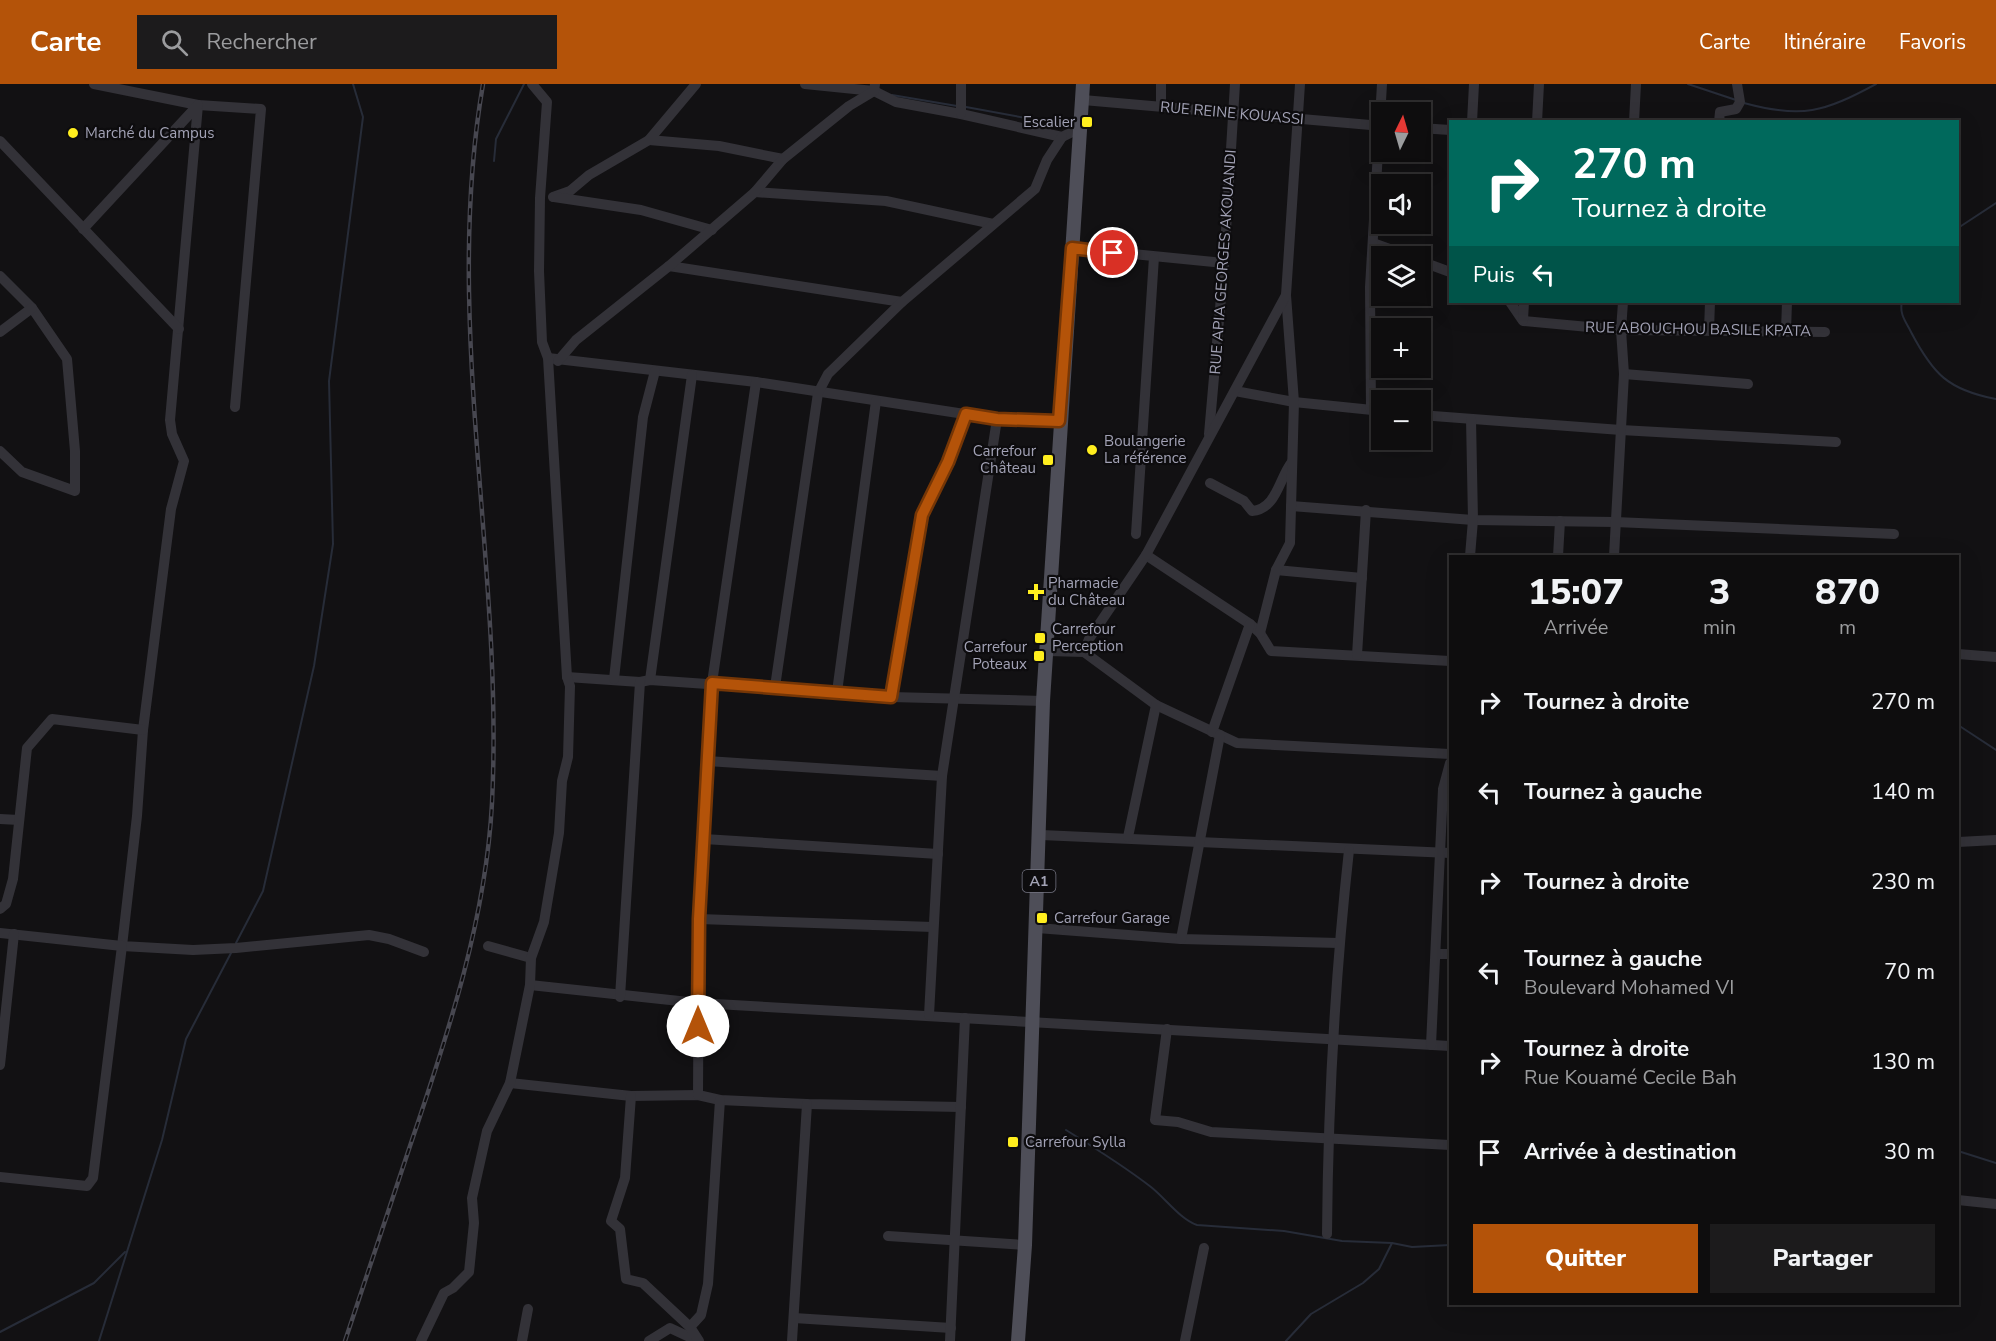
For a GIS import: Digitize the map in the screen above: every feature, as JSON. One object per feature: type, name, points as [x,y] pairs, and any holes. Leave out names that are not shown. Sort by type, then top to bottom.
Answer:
[{"type":"main road","name":"A1","points":[[1018,1341],[1041,835],[1044,702],[1059,421],[1083,84]]},
{"type":"street","points":[[94,84],[198,105],[261,109],[235,407]]},
{"type":"street","points":[[553,197],[570,191],[589,175],[649,140],[696,84]]},
{"type":"street","points":[[805,84],[874,88],[896,102],[1062,137]]},
{"type":"street","points":[[960,84],[961,114]]},
{"type":"street","points":[[1161,84],[1161,106]]},
{"type":"street","name":"RUE APIA GEORGES AKOUANDI","points":[[1209,440],[1224,262],[1235,84]]},
{"type":"street","points":[[1260,633],[1276,570],[1290,543],[1294,402],[1286,295],[1300,84]]},
{"type":"street","points":[[1381,102],[1382,84]]},
{"type":"street","points":[[1472,120],[1474,84]]},
{"type":"street","points":[[1537,120],[1539,84]]},
{"type":"street","points":[[1634,120],[1636,84]]},
{"type":"street","points":[[1719,120],[1720,112],[1736,109],[1740,102],[1737,84]]},
{"type":"street","points":[[421,1341],[444,1293],[453,1288],[469,1272],[474,1223],[472,1198],[487,1131],[510,1083],[530,986],[531,958],[544,922],[559,833],[562,781],[568,757],[570,686],[567,677],[553,359],[542,342],[539,271],[540,198],[547,102],[536,85]]},
{"type":"street","points":[[553,359],[712,230],[755,192],[783,159],[874,88]]},
{"type":"street","name":"RUE REINE KOUASSI","points":[[1083,100],[1371,125]]},
{"type":"street","points":[[83,229],[198,105]]},
{"type":"street","points":[[0,1177],[87,1186],[93,1178],[137,816],[143,730],[171,509],[184,461],[172,434],[170,420],[198,105]]},
{"type":"street","points":[[775,687],[818,393],[828,374],[902,302],[1035,189],[1047,160],[1062,137],[1080,128]]},
{"type":"street","points":[[1431,129],[1449,130]]},
{"type":"street","points":[[649,140],[719,146],[783,159]]},
{"type":"street","points":[[0,141],[179,329]]},
{"type":"street","points":[[1375,390],[1370,287],[1378,162]]},
{"type":"street","points":[[755,192],[886,201],[993,224]]},
{"type":"street","points":[[540,198],[553,197],[641,210],[712,230]]},
{"type":"street","points":[[1373,243],[1381,246]]},
{"type":"street","points":[[1072,248],[1224,262]]},
{"type":"street","points":[[1136,534],[1154,257]]},
{"type":"street","points":[[1431,265],[1449,272]]},
{"type":"street","points":[[669,266],[902,302]]},
{"type":"street","points":[[0,276],[32,308],[67,359],[75,451],[75,491],[22,472],[0,451]]},
{"type":"street","points":[[1084,651],[1089,639],[1146,555],[1286,295]]},
{"type":"street","points":[[1511,303],[1523,321]]},
{"type":"street","points":[[1523,321],[1524,303]]},
{"type":"street","points":[[1614,555],[1624,374],[1621,330],[1623,303]]},
{"type":"street","points":[[1709,330],[1710,303]]},
{"type":"street","points":[[1786,331],[1787,303]]},
{"type":"street","points":[[0,332],[32,308]]},
{"type":"street","name":"RUE ABOUCHOU BASILE KPATA","points":[[1523,321],[1621,330],[1825,332]]},
{"type":"street","points":[[553,359],[756,382],[997,419],[1059,421]]},
{"type":"street","points":[[614,679],[643,417],[655,371]]},
{"type":"street","points":[[1624,374],[1748,384]]},
{"type":"street","points":[[620,997],[645,681],[692,375]]},
{"type":"street","points":[[698,1095],[699,919],[712,683],[756,382]]},
{"type":"street","points":[[1235,391],[1294,402],[1371,410]]},
{"type":"street","points":[[837,692],[876,401]]},
{"type":"street","points":[[891,697],[922,515],[948,462],[966,414]]},
{"type":"street","points":[[1431,416],[1621,430],[1836,442]]},
{"type":"street","points":[[929,1015],[942,776],[997,419]]},
{"type":"street","points":[[1470,555],[1473,520],[1471,419]]},
{"type":"street","points":[[1210,483],[1244,501],[1252,511],[1259,510],[1274,498],[1285,471],[1292,462]]},
{"type":"street","points":[[1291,506],[1473,520],[1615,522],[1894,534]]},
{"type":"street","points":[[1357,655],[1366,510]]},
{"type":"street","points":[[1558,555],[1560,521]]},
{"type":"street","points":[[1146,555],[1250,624],[1260,633],[1271,651],[1449,661]]},
{"type":"street","points":[[1276,570],[1362,578]]},
{"type":"street","points":[[1181,939],[1216,733],[1250,624]]},
{"type":"street","points":[[1048,651],[1084,651],[1156,705],[1237,743],[1449,754]]},
{"type":"street","points":[[1959,654],[1996,657]]},
{"type":"street","points":[[567,677],[712,683],[891,697],[1044,702]]},
{"type":"street","points":[[1128,837],[1156,705]]},
{"type":"street","points":[[0,909],[6,904],[13,879],[27,748],[52,719],[143,730]]},
{"type":"street","points":[[707,761],[942,776]]},
{"type":"street","points":[[1431,1045],[1445,853],[1443,789],[1449,767]]},
{"type":"street","points":[[0,819],[19,820]]},
{"type":"street","points":[[1041,835],[1128,837],[1349,850],[1445,853]]},
{"type":"street","points":[[704,839],[938,854]]},
{"type":"street","points":[[1959,842],[1996,840]]},
{"type":"street","points":[[1328,1234],[1328,1136],[1339,943],[1349,850]]},
{"type":"street","points":[[699,919],[933,927]]},
{"type":"street","points":[[1037,928],[1181,939],[1339,943]]},
{"type":"street","points":[[0,933],[122,946],[193,950],[369,935],[389,939],[424,952]]},
{"type":"street","points":[[0,1065],[14,934]]},
{"type":"street","points":[[488,946],[531,958]]},
{"type":"street","points":[[1436,954],[1449,954]]},
{"type":"street","points":[[530,986],[620,997],[698,1003],[1449,1046]]},
{"type":"street","points":[[950,1341],[965,1018]]},
{"type":"street","points":[[1167,1029],[1155,1120],[1178,1122],[1211,1132],[1328,1136],[1449,1145]]},
{"type":"street","points":[[510,1083],[631,1096],[698,1095],[720,1100],[807,1104],[961,1107]]},
{"type":"street","points":[[631,1096],[625,1178],[611,1221],[620,1229],[626,1279],[643,1283],[690,1327],[698,1341]]},
{"type":"street","points":[[690,1327],[701,1315],[708,1284],[720,1100]]},
{"type":"street","points":[[792,1341],[807,1104]]},
{"type":"street","points":[[1959,1200],[1996,1204]]},
{"type":"street","points":[[888,1236],[1024,1245]]},
{"type":"street","points":[[1185,1341],[1204,1248]]},
{"type":"street","points":[[522,1341],[528,1309]]},
{"type":"street","points":[[794,1318],[951,1328]]},
{"type":"street","points":[[649,1341],[670,1328],[698,1341]]},
{"type":"waterway","points":[[236,943],[263,891],[314,666],[333,544],[329,381],[363,117],[353,84]]},
{"type":"waterway","points":[[494,161],[496,139],[524,84]]},
{"type":"waterway","points":[[1688,84],[1736,100]]},
{"type":"waterway","points":[[1744,103],[1782,111],[1812,110],[1842,101],[1876,84]]},
{"type":"waterway","points":[[892,95],[957,106]]},
{"type":"waterway","points":[[966,107],[1031,119],[1067,121]]},
{"type":"waterway","points":[[1959,227],[1996,203]]},
{"type":"waterway","points":[[1902,303],[1901,310],[1905,321],[1919,347],[1935,369],[1944,378],[1966,391],[1996,399]]},
{"type":"waterway","points":[[1959,726],[1996,750]]},
{"type":"waterway","points":[[99,1341],[162,1140],[186,1039],[231,953]]},
{"type":"waterway","points":[[1066,1130],[1141,1179],[1185,1218],[1197,1225],[1284,1231],[1342,1241],[1392,1243]]},
{"type":"waterway","points":[[1959,1151],[1996,1163]]},
{"type":"waterway","points":[[1286,1341],[1311,1314],[1363,1283],[1379,1269],[1392,1243],[1412,1247],[1449,1245]]},
{"type":"waterway","points":[[0,1332],[94,1283],[125,1252]]},
{"type":"railway","points":[[345,1341],[452,1016],[474,931],[488,846],[492,803],[493,713],[490,623],[471,353],[469,263],[472,173],[483,84]]},
{"type":"place","name":"Escalier","points":[[1087,122]]},
{"type":"place","name":"Marché du Campus","points":[[73,133]]},
{"type":"place","name":"Boulangerie La référence","points":[[1092,450]]},
{"type":"place","name":"Carrefour Château","points":[[1048,460]]},
{"type":"place","name":"Pharmacie du Château","points":[[1036,592]]},
{"type":"place","name":"Carrefour Perception","points":[[1040,638]]},
{"type":"place","name":"Carrefour Poteaux","points":[[1039,656]]},
{"type":"place","name":"Carrefour Garage","points":[[1042,918]]},
{"type":"place","name":"Carrefour Sylla","points":[[1013,1142]]},
{"type":"route","points":[[698,1026],[699,919],[712,683],[891,697],[922,515],[948,462],[966,414],[997,419],[1059,421],[1072,248],[1113,253]]}]
